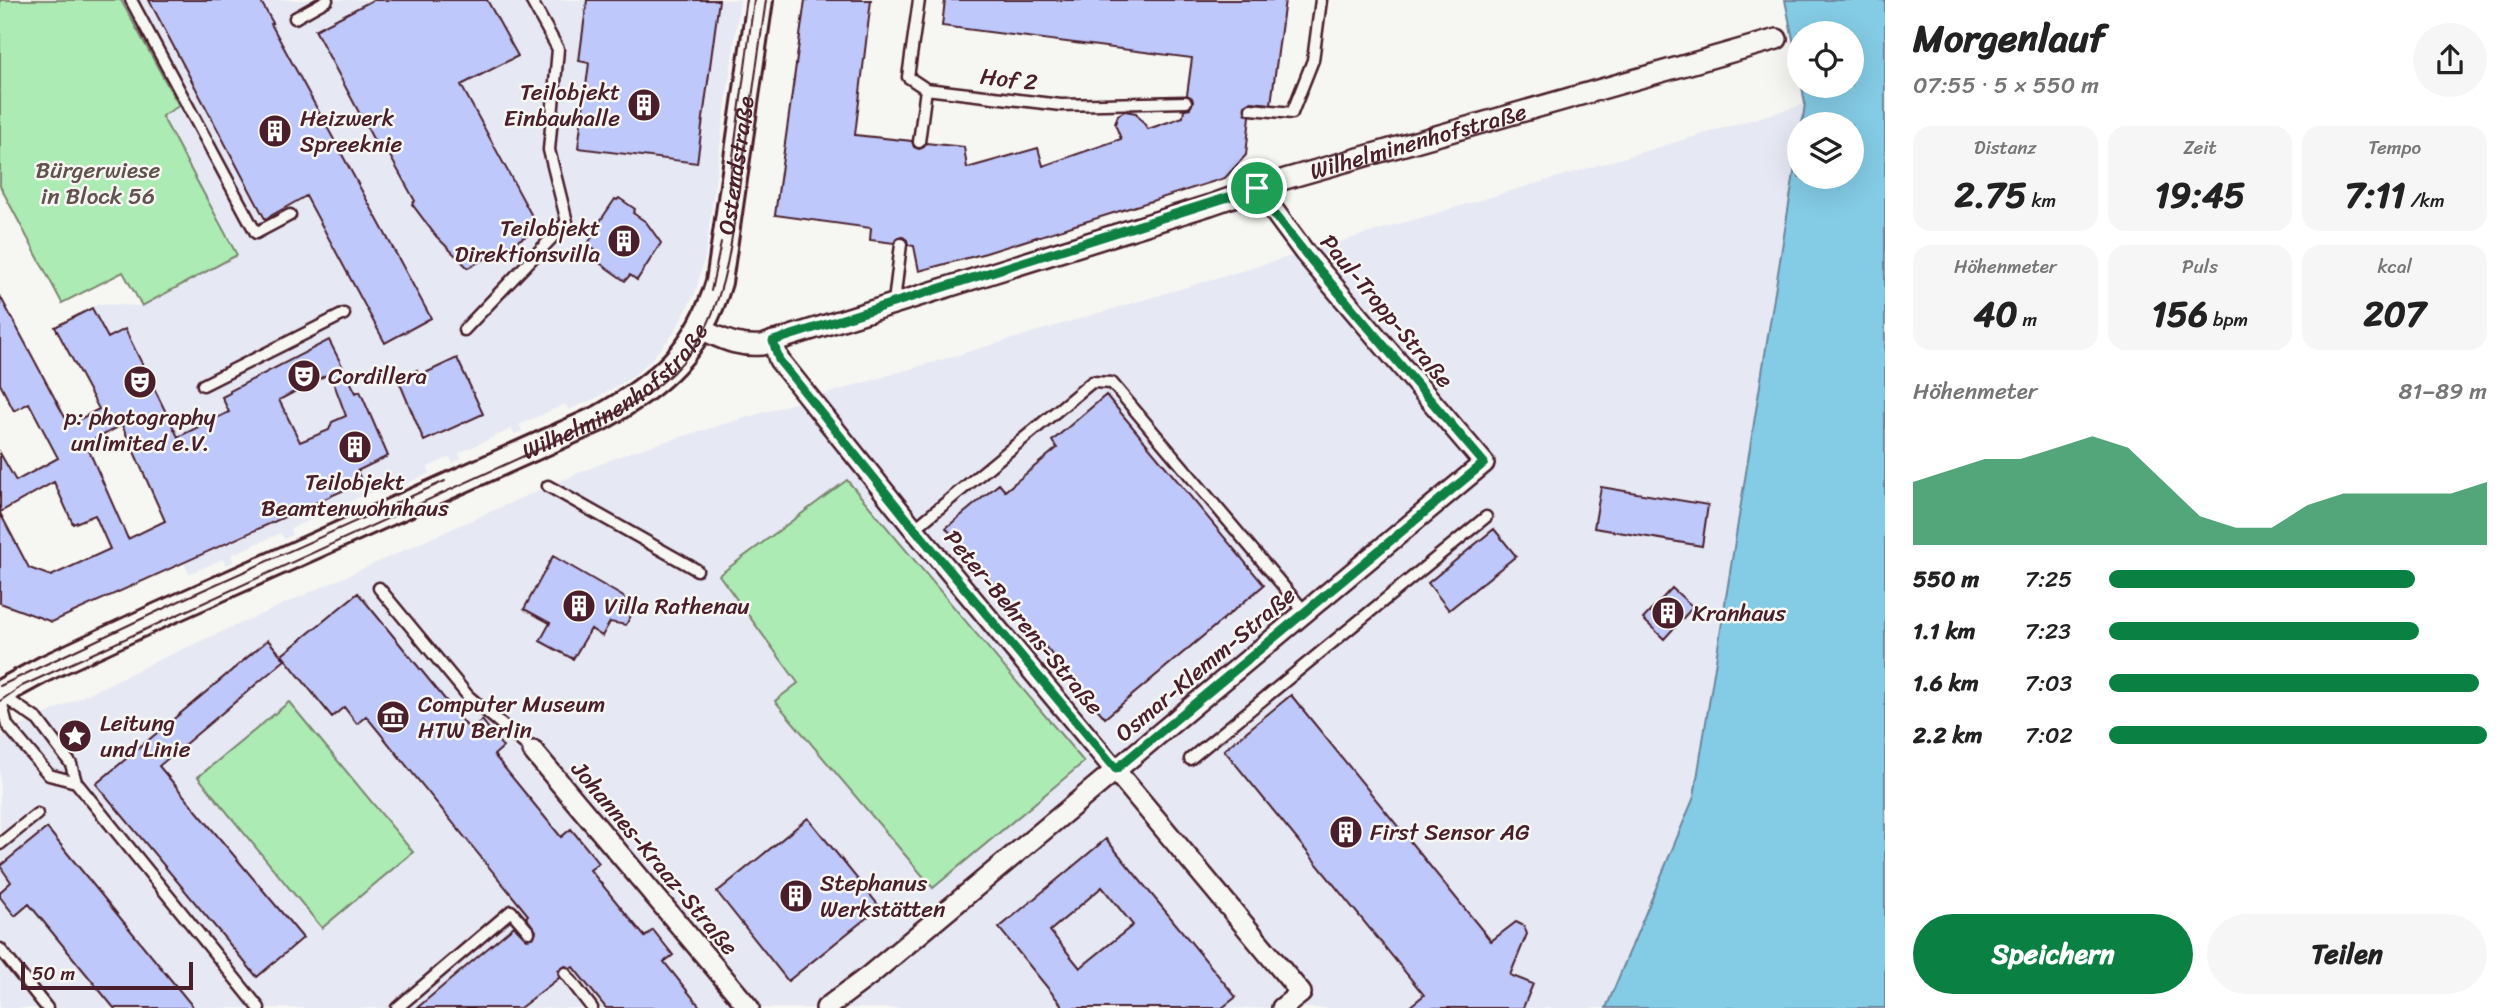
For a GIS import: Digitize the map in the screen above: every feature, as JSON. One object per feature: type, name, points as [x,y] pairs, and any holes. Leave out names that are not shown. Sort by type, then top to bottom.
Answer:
[{"type":"street","name":"Ostendstraße","points":[[699,329],[719,282],[760,0]]},
{"type":"street","name":"Wilhelminenhofstraße","points":[[0,694],[158,616],[600,418],[643,393],[660,379],[684,353],[699,329],[743,346],[773,341],[1257,188],[1777,38]]},
{"type":"street","name":"Paul-Tropp-Straße","points":[[1257,188],[1305,253],[1484,463]]},
{"type":"street","name":"Peter-Behrens-Straße","points":[[773,341],[779,360],[915,529],[1301,993],[1282,1008]]},
{"type":"street","name":"Osmar-Klemm-Straße","points":[[826,1008],[870,975],[1484,463]]},
{"type":"street","name":"Johannes-Kraaz-Straße","points":[[533,751],[749,1008]]},
{"type":"lane","points":[[131,0],[256,233],[290,215]]},
{"type":"lane","points":[[295,18],[327,0]]},
{"type":"lane","points":[[464,330],[567,222],[549,150],[558,49],[531,0]]},
{"type":"lane","points":[[919,0],[908,78],[926,89],[919,142]]},
{"type":"lane","points":[[1251,109],[1292,113],[1313,60],[1321,0]]},
{"type":"lane","name":"Hof 2","points":[[926,89],[1060,105],[1186,102]]},
{"type":"lane","points":[[894,302],[901,244]]},
{"type":"lane","points":[[203,385],[344,314]]},
{"type":"lane","points":[[915,529],[1092,382],[1112,383],[1305,612]]},
{"type":"lane","name":"Wilhelminenhofstraße","points":[[548,486],[697,570]]},
{"type":"lane","points":[[1190,759],[1486,517]]},
{"type":"lane","name":"Johannes-Kraaz-Straße","points":[[379,588],[468,696],[533,751]]},
{"type":"lane","points":[[0,694],[38,720],[71,764],[76,782],[259,1008]]},
{"type":"lane","points":[[0,694],[7,724],[49,775],[76,782]]},
{"type":"lane","points":[[0,844],[37,814]]},
{"type":"lane","points":[[397,1008],[511,911],[528,932]]},
{"type":"lane","points":[[0,949],[47,1008]]},
{"type":"lane","points":[[565,973],[592,1008]]},
{"type":"shaded area","points":[[121,0],[740,0],[705,256],[695,293],[674,333],[650,361],[629,379],[594,399],[569,410],[565,404],[519,425],[522,431],[515,434],[511,429],[459,453],[461,459],[453,463],[450,457],[428,467],[430,473],[381,495],[378,489],[347,503],[349,509],[341,513],[338,507],[290,529],[292,535],[284,539],[281,533],[231,555],[233,562],[226,565],[223,559],[189,574],[96,368],[70,319],[98,304],[142,306],[236,255],[162,116],[179,106]]},
{"type":"shaded area","points":[[1805,104],[1804,112],[1787,112],[1787,189],[1791,189],[1694,797],[1606,1008],[0,1008],[0,736],[161,659],[630,452]]},
{"type":"green space","name":"Bürgerwiese in Block 56","points":[[0,0],[121,0],[179,106],[162,116],[237,255],[142,306],[123,272],[62,303],[0,186]]},
{"type":"green space","points":[[847,480],[1084,762],[933,888],[775,701],[798,683],[719,575]]},
{"type":"green space","points":[[289,702],[413,852],[322,928],[198,777]]},
{"type":"water","points":[[1785,0],[1885,0],[1885,1008],[1606,1008],[1694,797],[1791,189],[1864,189],[1864,112],[1804,112],[1804,98],[1864,98],[1864,21],[1789,21]]},
{"type":"building","points":[[149,0],[260,0],[431,318],[385,343],[306,196],[265,219]]},
{"type":"building","points":[[373,0],[487,0],[518,56],[461,85],[539,229],[468,268],[436,236],[412,204],[415,201],[385,147],[379,150],[315,30]]},
{"type":"building","name":"Teilobjekt Einbauhalle","points":[[587,0],[719,0],[697,163],[578,148],[589,63],[579,61]]},
{"type":"building","points":[[805,0],[871,0],[855,135],[912,141],[914,147],[919,149],[926,143],[964,147],[967,168],[1038,148],[1043,166],[1121,139],[1115,124],[1118,115],[1125,111],[1136,113],[1148,129],[1183,117],[1184,109],[1190,108],[1193,102],[1187,95],[1192,58],[942,26],[945,0],[1285,0],[1271,104],[1251,102],[1245,105],[1245,113],[1250,116],[1246,155],[1225,178],[986,253],[919,271],[914,246],[908,245],[903,237],[897,238],[894,243],[870,240],[871,228],[775,215]]},
{"type":"building","name":"Teilobjekt Direktionsvilla","points":[[619,198],[635,209],[633,213],[646,222],[661,243],[637,280],[630,275],[625,281],[591,257],[595,250],[587,245],[615,199]]},
{"type":"building","points":[[0,296],[69,425],[99,409],[55,327],[92,308],[108,338],[125,329],[178,437],[229,412],[222,397],[230,391],[329,340],[356,393],[360,391],[388,456],[357,471],[362,482],[52,622],[0,603],[0,513],[29,568],[51,576],[110,549],[95,515],[73,524],[54,482],[0,512],[0,453],[16,481],[58,458],[29,403],[14,411],[0,384]],"holes":[[[330,373],[346,416],[332,422],[329,430],[300,442],[279,400]],[[122,425],[165,521],[128,539],[86,444]]]},
{"type":"building","points":[[457,358],[483,414],[424,441],[398,379],[417,370],[419,376]]},
{"type":"building","points":[[1106,395],[1264,585],[1105,718],[946,528],[999,484],[1005,491],[1057,448],[1052,441]]},
{"type":"building","points":[[1601,487],[1708,505],[1702,546],[1594,528]]},
{"type":"building","points":[[1494,529],[1516,556],[1449,610],[1428,583]]},
{"type":"building","name":"Villa Rathenau","points":[[553,556],[622,596],[632,604],[634,610],[626,625],[610,622],[602,636],[591,629],[573,659],[540,641],[550,623],[524,609]]},
{"type":"building","name":"Kranhaus","points":[[1672,588],[1693,607],[1664,639],[1643,619]]},
{"type":"building","points":[[358,593],[470,730],[482,720],[503,747],[494,755],[561,837],[571,829],[599,863],[590,870],[645,937],[653,930],[673,955],[664,962],[701,1008],[606,1008],[573,967],[565,966],[558,970],[559,978],[520,1008],[417,1008],[514,926],[527,939],[534,937],[536,931],[526,917],[528,915],[366,716],[357,724],[344,707],[332,717],[282,655]]},
{"type":"building","points":[[268,640],[285,660],[159,766],[303,938],[257,977],[96,784]]},
{"type":"building","name":"First Sensor AG","points":[[1291,695],[1491,941],[1516,922],[1524,926],[1527,934],[1510,975],[1533,984],[1523,1008],[1408,1008],[1424,995],[1224,750]]},
{"type":"building","name":"Stephanus Werkstätten","points":[[808,818],[880,907],[788,981],[717,892]]},
{"type":"building","points":[[47,828],[194,1008],[114,1008],[29,904],[15,916],[0,897],[0,892],[11,882],[0,866]]},
{"type":"building","points":[[1106,839],[1236,997],[1222,1008],[1064,1008],[999,928]],"holes":[[[1102,887],[1133,925],[1080,968],[1050,931]]]},
{"type":"tram line","points":[[729,187],[754,0]]},
{"type":"tram line","points":[[0,701],[22,686],[611,416],[648,394],[676,369],[697,344],[712,315],[722,285],[730,251],[766,0]]},
{"type":"tram line","points":[[711,291],[721,243]]},
{"type":"tram line","points":[[0,686],[192,595],[445,481]]},
{"type":"place","name":"Teilobjekt Einbauhalle","points":[[644,105]]},
{"type":"place","name":"Heizwerk Spreeknie","points":[[275,131]]},
{"type":"place","name":"Teilobjekt Direktionsvilla","points":[[624,241]]},
{"type":"place","name":"Cordillera","points":[[304,376]]},
{"type":"place","name":"p: photography unlimited e.V.","points":[[140,382]]},
{"type":"place","name":"Teilobjekt Beamtenwohnhaus","points":[[355,447]]},
{"type":"place","name":"Villa Rathenau","points":[[579,606]]},
{"type":"place","name":"Kranhaus","points":[[1668,613]]},
{"type":"place","name":"Computer Museum HTW Berlin","points":[[393,717]]},
{"type":"place","name":"Leitung und Linie","points":[[75,736]]},
{"type":"place","name":"First Sensor AG","points":[[1346,832]]},
{"type":"place","name":"Stephanus Werkstätten","points":[[796,896]]},
{"type":"route","points":[[1257,188],[1305,253],[1484,463],[1116,769],[811,400],[779,360],[773,341],[1257,188]]}]
